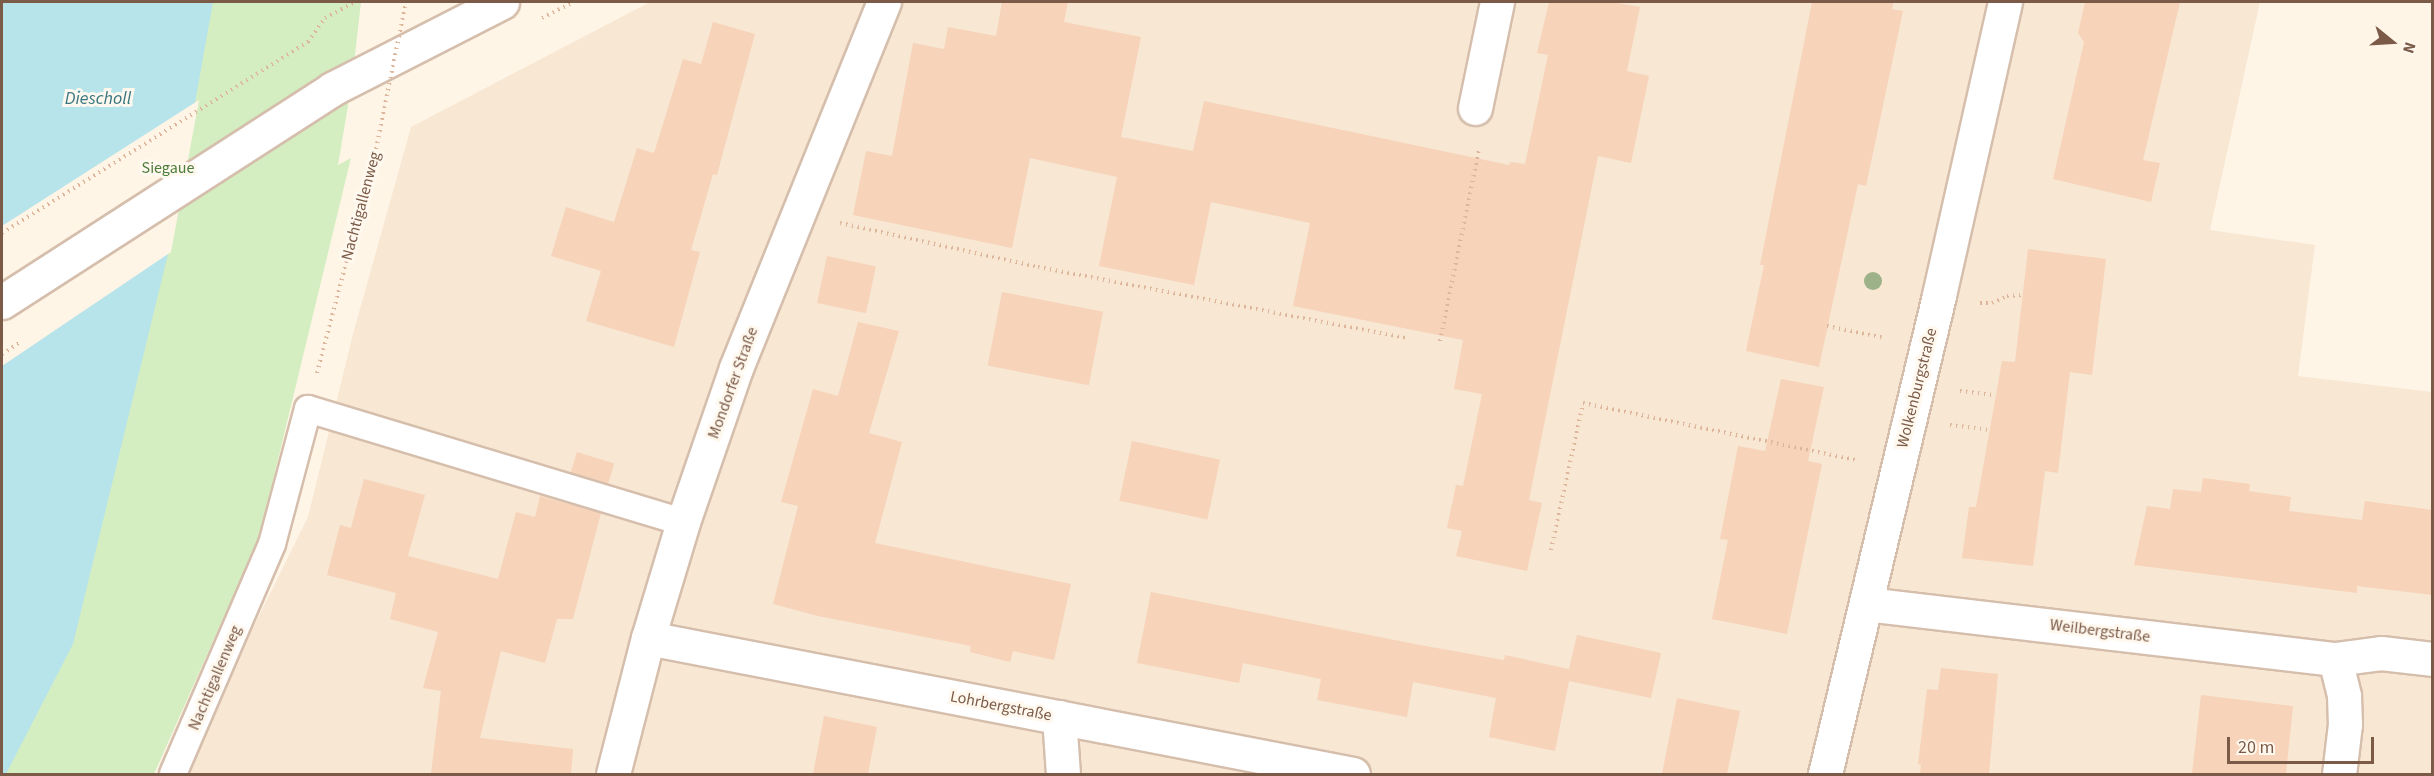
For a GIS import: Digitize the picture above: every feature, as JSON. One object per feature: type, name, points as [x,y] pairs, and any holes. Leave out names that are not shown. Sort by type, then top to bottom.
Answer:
[{"type":"street","points":[[2,302],[333,89],[502,2]]},
{"type":"street","name":"Mondorfer Straße","points":[[613,774],[648,638],[683,522],[736,368],[884,2]]},
{"type":"street","points":[[1475,108],[1497,2]]},
{"type":"street","name":"Wolkenburgstraße","points":[[1825,774],[1927,347],[2005,2]]},
{"type":"street","name":"Weilbergstraße","points":[[1866,604],[2335,659],[2381,653],[2433,659]]},
{"type":"street","name":"Lohrbergstraße","points":[[648,638],[1353,774]]},
{"type":"street","points":[[2335,659],[2344,696],[2345,724],[2339,774]]},
{"type":"street","points":[[1059,717],[1063,774]]},
{"type":"lane","points":[[308,409],[683,522]]},
{"type":"lane","name":"Nachtigallenweg","points":[[173,774],[272,544],[308,409]]},
{"type":"path","points":[[2,233],[308,42],[326,18],[354,2]]},
{"type":"path","name":"Nachtigallenweg","points":[[308,409],[376,149],[405,2]]},
{"type":"path","points":[[1440,341],[1483,133],[1475,108]]},
{"type":"path","points":[[799,214],[1038,267],[1407,339]]},
{"type":"path","points":[[1827,326],[1927,347]]},
{"type":"path","points":[[1551,550],[1583,403],[1898,468]]},
{"type":"shaded area","points":[[650,2],[2260,2],[2210,230],[2315,245],[2298,376],[2432,392],[2432,774],[188,774],[240,654],[308,517],[353,334],[411,127]]},
{"type":"green space","name":"Siegaue","points":[[2,2],[361,2],[352,82],[338,165],[351,158],[259,538],[154,774],[2,774]]},
{"type":"water","name":"Diescholl","points":[[2,2],[213,2],[168,254],[73,644],[6,774],[2,774]]},
{"type":"pier","points":[[199,100],[171,252],[2,366],[2,226]]},
{"type":"building","points":[[1002,2],[1068,2],[1064,22],[1141,37],[1121,137],[1193,151],[1204,101],[1509,165],[1510,162],[1525,164],[1548,55],[1537,53],[1549,2],[1612,2],[1640,7],[1627,71],[1649,76],[1631,163],[1598,156],[1529,500],[1542,503],[1527,571],[1456,556],[1462,531],[1447,528],[1456,485],[1463,486],[1482,394],[1454,389],[1463,340],[1293,306],[1310,223],[1211,202],[1194,285],[1099,266],[1117,177],[1030,158],[1012,248],[853,215],[866,151],[892,156],[913,43],[944,49],[948,27],[996,36]]},
{"type":"building","points":[[1812,2],[1894,2],[1892,9],[1903,11],[1866,186],[1858,184],[1819,367],[1746,351],[1764,265],[1760,265]]},
{"type":"building","points":[[2085,2],[2180,2],[2143,160],[2160,163],[2151,202],[2053,179],[2084,42],[2078,33]]},
{"type":"building","points":[[713,22],[755,34],[717,175],[713,174],[691,250],[700,252],[674,347],[586,321],[601,271],[551,256],[566,207],[614,222],[637,148],[654,153],[683,59],[701,64]]},
{"type":"building","points":[[2028,249],[2106,259],[2092,375],[2070,372],[2058,473],[2045,471],[2033,566],[1962,558],[1969,507],[1976,507],[2002,361],[2015,362]]},
{"type":"building","points":[[827,256],[876,266],[866,313],[817,303]]},
{"type":"building","points":[[1002,292],[1103,312],[1089,385],[988,366]]},
{"type":"building","points":[[858,322],[899,331],[869,433],[902,442],[875,543],[1071,584],[1054,660],[1013,651],[1010,662],[970,652],[971,646],[818,616],[773,604],[798,506],[781,502],[813,389],[838,396]]},
{"type":"building","points":[[1781,379],[1824,387],[1808,461],[1822,464],[1787,634],[1712,619],[1728,540],[1720,539],[1738,446],[1765,451]]},
{"type":"building","points":[[1132,441],[1220,460],[1207,519],[1119,501]]},
{"type":"building","points":[[577,452],[614,463],[608,484],[571,473]]},
{"type":"building","points":[[2203,478],[2250,484],[2249,491],[2291,497],[2289,511],[2362,520],[2365,501],[2433,510],[2433,595],[2357,586],[2357,593],[2134,565],[2147,506],[2170,509],[2173,489],[2201,492]]},
{"type":"building","points":[[364,479],[425,495],[408,556],[498,579],[516,512],[535,517],[540,496],[601,513],[573,619],[557,619],[545,663],[501,651],[480,738],[573,749],[571,774],[431,774],[441,691],[423,688],[438,632],[390,619],[396,593],[327,575],[340,525],[351,528]]},
{"type":"building","points":[[1151,592],[1420,645],[1504,660],[1505,655],[1569,669],[1577,635],[1661,653],[1651,698],[1569,681],[1555,751],[1489,737],[1496,698],[1413,682],[1407,717],[1317,700],[1321,679],[1243,663],[1239,683],[1137,663]]},
{"type":"building","points":[[1941,668],[1998,674],[1989,774],[1920,774],[1921,765],[1918,764],[1927,689],[1938,690]]},
{"type":"building","points":[[2201,695],[2293,706],[2286,774],[2192,774]]},
{"type":"building","points":[[1677,698],[1740,711],[1727,774],[1662,774]]},
{"type":"building","points":[[824,716],[877,727],[868,774],[813,774]]}]
